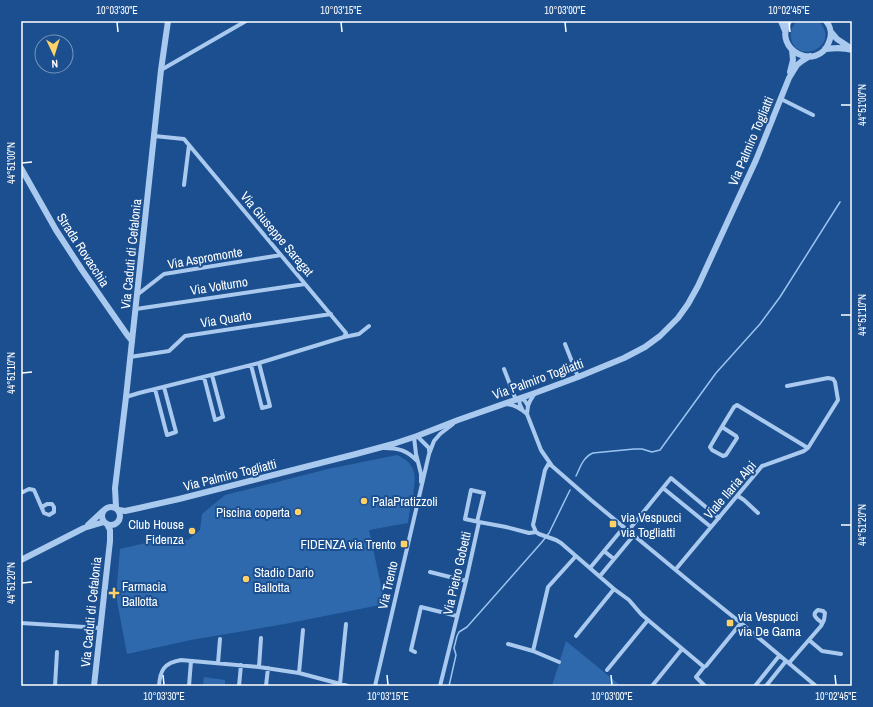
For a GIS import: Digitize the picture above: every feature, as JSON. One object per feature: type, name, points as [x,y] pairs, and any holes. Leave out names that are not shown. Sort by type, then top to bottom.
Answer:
[{"type":"street","name":"Via Caduti di Cefalonia","points":[[118,509],[115,488],[168,21]]},
{"type":"street","points":[[162,70],[246,21]]},
{"type":"street","points":[[781,21],[785,31],[786,41],[792,50],[800,55],[810,56]]},
{"type":"street","points":[[785,31],[789,21]]},
{"type":"street","points":[[789,78],[797,65],[810,56],[818,54],[825,49],[830,41],[831,32],[826,21]]},
{"type":"street","points":[[831,32],[837,39],[852,49]]},
{"type":"street","points":[[825,49],[852,49]]},
{"type":"street","points":[[789,78],[792,50]]},
{"type":"street","name":"Via Palmiro Togliatti","points":[[106,509],[118,509],[125,511],[139,508],[303,468],[376,448],[415,436],[535,393],[624,358],[646,347],[660,336],[681,313],[698,286],[756,160],[789,78]]},
{"type":"street","points":[[781,99],[813,114]]},
{"type":"street","name":"Via Giuseppe Saragat","points":[[154,136],[184,139],[331,314],[346,333],[344,337]]},
{"type":"street","points":[[184,185],[189,145]]},
{"type":"street","name":"Strada Rovacchia","points":[[21,168],[70,253],[132,341]]},
{"type":"street","name":"Via Aspromonte","points":[[137,295],[164,274],[282,255]]},
{"type":"street","name":"Via Volturno","points":[[136,309],[306,284]]},
{"type":"street","name":"Via Quarto","points":[[130,357],[170,352],[185,336],[331,314]]},
{"type":"street","points":[[126,397],[259,363],[344,337],[359,334],[369,326]]},
{"type":"street","points":[[566,344],[578,376]]},
{"type":"street","points":[[251,365],[262,408],[270,406],[259,363]]},
{"type":"street","points":[[504,369],[522,410]]},
{"type":"street","points":[[204,377],[215,420],[223,417],[212,375]]},
{"type":"street","points":[[722,427],[737,438],[723,456],[712,450],[710,447],[735,405],[739,405],[808,448],[838,400],[835,382],[833,379],[828,378],[787,386]]},
{"type":"street","points":[[155,390],[167,435],[176,432],[164,387]]},
{"type":"street","points":[[535,393],[528,406],[527,414],[541,450],[549,463],[628,531],[741,622],[816,686]]},
{"type":"street","points":[[518,399],[525,401],[528,406]]},
{"type":"street","points":[[503,404],[515,406],[527,414]]},
{"type":"street","name":"Via Trento","points":[[376,686],[429,454],[434,441],[446,428],[458,420]]},
{"type":"street","points":[[415,436],[429,448],[429,454]]},
{"type":"street","name":"Via Trento","points":[[415,436],[416,454],[421,474],[422,488]]},
{"type":"street","points":[[376,448],[397,448],[405,451],[418,463]]},
{"type":"street","name":"Viale Ilaria Alpi","points":[[676,569],[762,466],[804,451],[808,448]]},
{"type":"street","points":[[549,463],[533,525],[536,532],[556,540],[576,556],[629,600],[641,614],[704,667]]},
{"type":"street","points":[[628,531],[671,478],[719,518]]},
{"type":"street","name":"Via Caduti di Cefalonia","points":[[106,509],[115,488]]},
{"type":"street","points":[[663,488],[711,527]]},
{"type":"street","points":[[21,493],[29,489],[34,490],[42,507]]},
{"type":"street","points":[[471,490],[484,493],[478,522],[465,519],[471,490]]},
{"type":"street","points":[[738,496],[758,513]]},
{"type":"street","name":"Via Palmiro Togliatti","points":[[118,522],[139,508]]},
{"type":"street","points":[[106,509],[102,517],[106,523]]},
{"type":"street","points":[[21,560],[84,528],[106,509]]},
{"type":"street","points":[[84,528],[106,523],[112,525],[118,522],[121,515],[118,509]]},
{"type":"street","name":"Via Caduti di Cefalonia","points":[[110,541],[118,522]]},
{"type":"street","name":"Via Pietro Gobetti","points":[[440,686],[466,581],[478,522],[529,533],[536,532]]},
{"type":"street","name":"Via Caduti di Cefalonia","points":[[94,686],[110,541],[110,530],[106,523]]},
{"type":"street","points":[[590,568],[624,527]]},
{"type":"street","points":[[600,576],[634,536]]},
{"type":"street","points":[[604,551],[614,559]]},
{"type":"street","points":[[533,651],[548,588],[576,556]]},
{"type":"street","points":[[430,572],[466,581]]},
{"type":"street","points":[[576,636],[614,589]]},
{"type":"street","points":[[415,652],[411,650],[421,607],[457,616]]},
{"type":"street","points":[[607,670],[648,620]]},
{"type":"street","points":[[705,686],[696,677],[741,622]]},
{"type":"street","points":[[21,623],[101,628]]},
{"type":"street","points":[[766,686],[809,640],[822,623]]},
{"type":"street","points":[[340,684],[346,624]]},
{"type":"street","points":[[299,673],[304,630]]},
{"type":"street","points":[[259,667],[261,638]]},
{"type":"street","points":[[218,663],[220,639]]},
{"type":"street","points":[[809,640],[822,651],[841,654]]},
{"type":"street","points":[[508,644],[533,651],[559,662]]},
{"type":"street","points":[[652,686],[682,649]]},
{"type":"street","points":[[55,686],[57,652]]},
{"type":"street","points":[[755,686],[779,656]]},
{"type":"street","points":[[159,686],[159,677],[166,665],[174,661],[181,660],[268,668],[299,673],[348,686]]},
{"type":"street","points":[[188,686],[191,661]]},
{"type":"street","points":[[239,686],[241,665]]},
{"type":"street","points":[[266,686],[268,668]]},
{"type":"shaded area","points":[[797,21],[819,21],[825,30],[825,39],[822,45],[816,50],[808,52],[801,51],[795,46],[791,38],[791,31]]},
{"type":"shaded area","points":[[397,455],[404,458],[412,466],[415,476],[408,523],[369,530],[385,604],[285,624],[191,640],[127,654],[117,601],[120,549],[171,537],[188,540],[200,530],[202,514],[225,495],[328,469]]},
{"type":"shaded area","points":[[566,641],[621,686],[552,686]]},
{"type":"shaded area","points":[[204,677],[225,680],[225,686],[203,686]]},
{"type":"waterway","points":[[576,476],[584,460],[593,453],[634,449],[642,449],[652,452],[660,450],[716,373],[760,324],[780,297],[840,202]]},
{"type":"waterway","points":[[449,686],[456,655],[454,648],[459,632],[467,627],[542,542],[549,533],[570,490]]},
{"type":"place","name":"PalaPratizzoli","points":[[364,501]]},
{"type":"place","name":"Piscina coperta","points":[[298,512]]},
{"type":"place","name":"via Vespucci via Togliatti","points":[[613,524]]},
{"type":"place","name":"Club House Fidenza","points":[[192,531]]},
{"type":"place","name":"FIDENZA via Trento","points":[[404,544]]},
{"type":"place","name":"Stadio Dario Ballotta","points":[[246,579]]},
{"type":"place","name":"Farmacia Ballotta","points":[[114,593]]},
{"type":"place","name":"via Vespucci via De Gama","points":[[730,623]]}]
